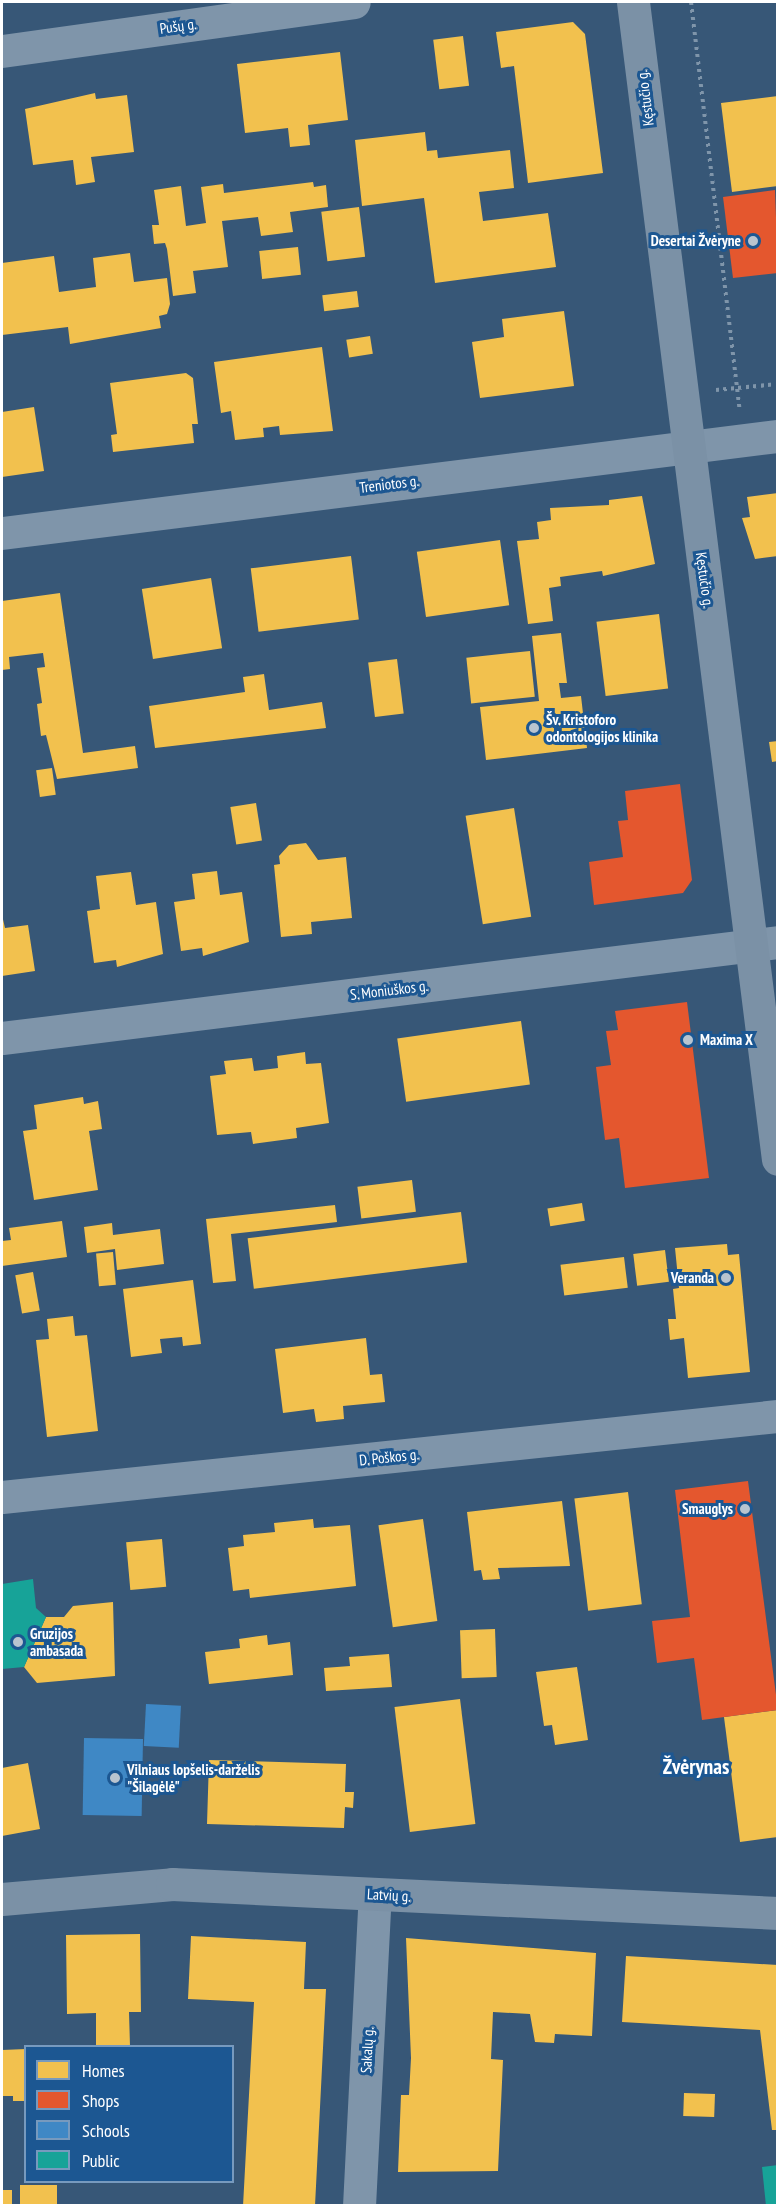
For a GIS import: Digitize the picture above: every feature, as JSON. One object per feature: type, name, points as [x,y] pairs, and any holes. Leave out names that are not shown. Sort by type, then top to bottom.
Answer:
[{"type":"main road","name":"Kęstučio g.","points":[[633,2],[687,447],[765,944],[777,1159]]},
{"type":"main road","name":"Latvių g.","points":[[2,1899],[172,1884],[777,1913]]},
{"type":"street","name":"Pušų g.","points":[[2,51],[354,2]]},
{"type":"street","name":"Treniotos g.","points":[[2,533],[777,436]]},
{"type":"street","name":"S. Moniuškos g.","points":[[2,1038],[765,944]]},
{"type":"street","name":"D. Poškos g.","points":[[2,1497],[777,1416]]},
{"type":"street","name":"Sakalų g.","points":[[359,2205],[375,1894]]},
{"type":"path","points":[[691,2],[742,440]]},
{"type":"path","points":[[681,394],[777,384]]},
{"type":"building: Homes","points":[[573,22],[585,34],[603,173],[528,183],[514,66],[501,68],[496,32]]},
{"type":"building: Homes","points":[[463,36],[469,86],[439,89],[433,40]]},
{"type":"building: Homes","points":[[340,52],[348,120],[308,125],[310,145],[290,147],[288,128],[245,133],[237,64]]},
{"type":"building: Homes","points":[[95,93],[96,99],[127,95],[134,152],[91,157],[95,182],[76,185],[73,160],[33,165],[25,109]]},
{"type":"building: Homes","points":[[778,96],[778,186],[732,192],[721,103]]},
{"type":"building: Homes","points":[[425,132],[427,151],[437,150],[438,158],[510,150],[514,188],[479,192],[483,221],[548,213],[556,267],[435,283],[424,198],[362,206],[355,140]]},
{"type":"building: Homes","points":[[313,182],[314,187],[326,185],[328,207],[290,212],[293,232],[261,236],[258,217],[222,221],[228,267],[193,271],[196,293],[173,296],[165,243],[154,244],[152,225],[159,225],[154,190],[181,186],[186,226],[206,223],[201,187],[223,184],[224,193]]},
{"type":"building: Homes","points":[[359,207],[365,257],[327,261],[321,212]]},
{"type":"building: Homes","points":[[298,247],[301,275],[262,279],[259,251]]},
{"type":"building: Homes","points":[[130,253],[134,282],[167,278],[170,304],[167,314],[159,316],[161,328],[70,344],[68,327],[2,335],[2,263],[54,256],[59,292],[96,287],[93,258]]},
{"type":"building: Homes","points":[[357,291],[359,307],[324,311],[322,295]]},
{"type":"building: Homes","points":[[564,311],[574,386],[480,398],[472,342],[504,337],[502,319]]},
{"type":"building: Homes","points":[[370,336],[373,354],[349,358],[346,340]]},
{"type":"building: Homes","points":[[322,347],[333,431],[280,435],[279,426],[263,428],[264,437],[235,440],[231,411],[221,413],[214,362]]},
{"type":"building: Homes","points":[[186,373],[193,378],[198,424],[192,424],[194,443],[113,452],[111,435],[117,434],[110,383]]},
{"type":"building: Homes","points":[[34,407],[44,471],[2,477],[2,412]]},
{"type":"building: Homes","points":[[778,493],[778,556],[755,559],[742,518],[750,517],[747,497]]},
{"type":"building: Homes","points":[[642,496],[655,564],[603,576],[602,571],[560,577],[561,586],[549,588],[553,621],[528,624],[517,541],[539,539],[537,522],[551,520],[550,508],[609,505],[609,500]]},
{"type":"building: Homes","points":[[500,540],[509,605],[426,617],[417,552]]},
{"type":"building: Homes","points":[[351,556],[359,620],[259,632],[251,568]]},
{"type":"building: Homes","points":[[211,578],[222,648],[153,659],[142,589]]},
{"type":"building: Homes","points":[[60,593],[83,753],[135,746],[138,768],[57,779],[46,735],[41,736],[37,704],[42,703],[37,668],[45,667],[43,653],[9,657],[10,669],[2,670],[2,601]]},
{"type":"building: Homes","points":[[659,614],[668,688],[606,696],[596,622]]},
{"type":"building: Homes","name":"Šv. Kristoforo odontologijos klinika","points":[[561,633],[567,683],[559,683],[561,698],[581,696],[587,748],[486,760],[480,707],[539,701],[532,636]]},
{"type":"building: Homes","points":[[530,651],[535,697],[471,703],[466,658]]},
{"type":"building: Homes","points":[[397,659],[404,714],[375,717],[368,663]]},
{"type":"building: Homes","points":[[264,674],[269,710],[322,702],[326,728],[155,748],[149,706],[245,692],[243,677]]},
{"type":"building: Homes","points":[[778,741],[778,761],[772,762],[769,742]]},
{"type":"building: Homes","points":[[52,768],[56,795],[40,797],[36,770]]},
{"type":"building: Homes","points":[[256,803],[262,841],[236,845],[230,807]]},
{"type":"building: Homes","points":[[514,808],[531,917],[483,924],[466,816]]},
{"type":"building: Homes","points":[[306,843],[318,860],[346,857],[352,918],[311,922],[312,934],[281,937],[274,865],[280,864],[279,856],[289,845]]},
{"type":"building: Homes","points":[[217,871],[220,895],[242,892],[249,942],[203,956],[202,948],[181,951],[174,902],[195,899],[192,874]]},
{"type":"building: Homes","points":[[131,872],[136,905],[156,902],[163,954],[117,967],[116,960],[94,963],[87,911],[100,909],[96,876]]},
{"type":"building: Homes","points":[[2,915],[5,928],[28,925],[35,971],[2,976]]},
{"type":"building: Homes","points":[[521,1021],[530,1084],[406,1102],[397,1038]]},
{"type":"building: Homes","points":[[305,1052],[306,1064],[321,1063],[329,1123],[296,1128],[297,1138],[253,1144],[251,1132],[217,1135],[210,1076],[226,1074],[224,1061],[252,1058],[254,1071],[278,1068],[277,1056]]},
{"type":"building: Homes","points":[[83,1097],[84,1104],[98,1101],[102,1129],[89,1131],[98,1190],[34,1200],[23,1131],[37,1129],[34,1105]]},
{"type":"building: Homes","points":[[412,1180],[416,1212],[361,1218],[357,1187]]},
{"type":"building: Homes","points":[[582,1203],[585,1221],[550,1226],[547,1208]]},
{"type":"building: Homes","points":[[335,1205],[337,1222],[231,1234],[236,1281],[213,1283],[206,1219]]},
{"type":"building: Homes","points":[[461,1212],[467,1263],[254,1289],[248,1238]]},
{"type":"building: Homes","points":[[62,1221],[67,1257],[2,1266],[2,1241],[11,1240],[9,1228]]},
{"type":"building: Homes","points":[[112,1223],[113,1235],[160,1229],[164,1264],[117,1270],[115,1249],[87,1253],[84,1227]]},
{"type":"building: Homes","points":[[727,1244],[728,1255],[739,1254],[750,1372],[688,1378],[684,1338],[670,1340],[668,1319],[676,1319],[673,1289],[679,1288],[675,1248]]},
{"type":"building: Homes","points":[[665,1250],[669,1282],[637,1286],[633,1254]]},
{"type":"building: Homes","points":[[113,1252],[116,1285],[99,1286],[96,1253]]},
{"type":"building: Homes","points":[[624,1257],[628,1288],[564,1296],[560,1265]]},
{"type":"building: Homes","points":[[33,1272],[40,1310],[22,1314],[15,1275]]},
{"type":"building: Homes","points":[[193,1280],[201,1344],[183,1346],[182,1337],[160,1339],[162,1353],[131,1357],[123,1289]]},
{"type":"building: Homes","points":[[73,1316],[75,1336],[87,1335],[98,1431],[47,1437],[36,1340],[49,1339],[47,1319]]},
{"type":"building: Homes","points":[[366,1338],[370,1375],[382,1374],[385,1402],[343,1406],[344,1419],[316,1422],[314,1409],[283,1413],[275,1349]]},
{"type":"building: Homes","points":[[628,1492],[642,1604],[588,1611],[574,1499]]},
{"type":"building: Homes","points":[[562,1501],[570,1566],[498,1568],[500,1579],[483,1580],[481,1570],[474,1571],[467,1512]]},
{"type":"building: Homes","points":[[313,1519],[314,1528],[350,1525],[356,1586],[250,1598],[249,1589],[233,1591],[228,1548],[244,1546],[243,1535],[275,1532],[274,1523]]},
{"type":"building: Homes","points":[[423,1519],[437,1621],[393,1627],[378,1525]]},
{"type":"building: Homes","points":[[162,1539],[166,1587],[130,1590],[126,1542]]},
{"type":"building: Homes","points":[[113,1602],[115,1676],[37,1683],[24,1667],[46,1617],[64,1617],[73,1606]]},
{"type":"building: Homes","points":[[495,1629],[497,1677],[462,1678],[460,1630]]},
{"type":"building: Homes","points":[[267,1635],[268,1645],[290,1642],[293,1675],[209,1684],[205,1652],[240,1648],[239,1639]]},
{"type":"building: Homes","points":[[389,1654],[392,1687],[326,1691],[324,1668],[350,1666],[349,1657]]},
{"type":"building: Homes","points":[[577,1667],[588,1740],[555,1745],[552,1725],[544,1726],[536,1672]]},
{"type":"building: Homes","points":[[460,1699],[475,1824],[410,1832],[394,1707]]},
{"type":"building: Homes","points":[[778,1710],[778,1837],[740,1842],[724,1717]]},
{"type":"building: Homes","points":[[209,1760],[346,1764],[345,1792],[354,1792],[353,1808],[345,1807],[344,1828],[207,1824]]},
{"type":"building: Homes","points":[[28,1763],[40,1829],[2,1836],[2,1768]]},
{"type":"building: Homes","points":[[140,1934],[141,2012],[129,2012],[130,2045],[96,2045],[96,2013],[67,2014],[66,1935]]},
{"type":"building: Homes","points":[[191,1936],[306,1942],[304,1989],[326,1989],[315,2206],[243,2206],[254,2002],[188,1999]]},
{"type":"building: Homes","points":[[406,1938],[596,1953],[592,2036],[555,2034],[554,2043],[535,2042],[530,2014],[493,2012],[491,2059],[503,2060],[498,2171],[398,2172],[401,2095],[409,2095],[411,2058]]},
{"type":"building: Homes","points":[[626,1956],[778,1965],[778,2130],[772,2130],[760,2030],[622,2022]]},
{"type":"building: Homes","points":[[24,2049],[24,2101],[13,2101],[13,2096],[2,2096],[2,2050]]},
{"type":"building: Homes","points":[[684,2093],[715,2094],[714,2117],[683,2116]]},
{"type":"building: Homes","points":[[20,2185],[57,2185],[57,2206],[20,2206]]},
{"type":"building: Homes","points":[[2,2190],[12,2190],[12,2206],[2,2206]]},
{"type":"building: Shops","name":"Desertai Žvėryne","points":[[775,190],[778,273],[733,278],[723,197]]},
{"type":"building: Shops","points":[[680,784],[692,880],[683,893],[594,905],[589,862],[623,857],[618,821],[628,820],[625,791]]},
{"type":"building: Shops","points":[[687,1002],[709,1178],[625,1188],[619,1138],[605,1140],[596,1067],[611,1065],[606,1031],[618,1030],[615,1011]]},
{"type":"building: Shops","points":[[748,1481],[778,1710],[702,1720],[694,1658],[657,1663],[652,1621],[690,1617],[675,1490]]},
{"type":"building: Schools","points":[[146,1704],[181,1706],[179,1748],[144,1746]]},
{"type":"building: Schools","points":[[84,1738],[143,1739],[142,1816],[83,1815]]},
{"type":"building: Public","name":"Gruzijos ambasada","points":[[33,1579],[36,1608],[46,1617],[24,1667],[2,1669],[2,1584]]},
{"type":"building: Public","points":[[778,2165],[778,2206],[766,2206],[762,2167]]},
{"type":"place","name":"Desertai Žvėryne","points":[[753,241]]},
{"type":"place","name":"Šv. Kristoforo odontologijos klinika","points":[[534,728]]},
{"type":"place","name":"Maxima X","points":[[688,1040]]},
{"type":"place","name":"Veranda","points":[[726,1278]]},
{"type":"place","name":"Smauglys","points":[[745,1509]]},
{"type":"place","name":"Gruzijos ambasada","points":[[18,1642]]},
{"type":"place","name":"Vilniaus lopšelis-darželis \"Šilagėlė\"","points":[[115,1778]]},
{"type":"district","name":"Žvėrynas","points":[[696,1767]]}]
